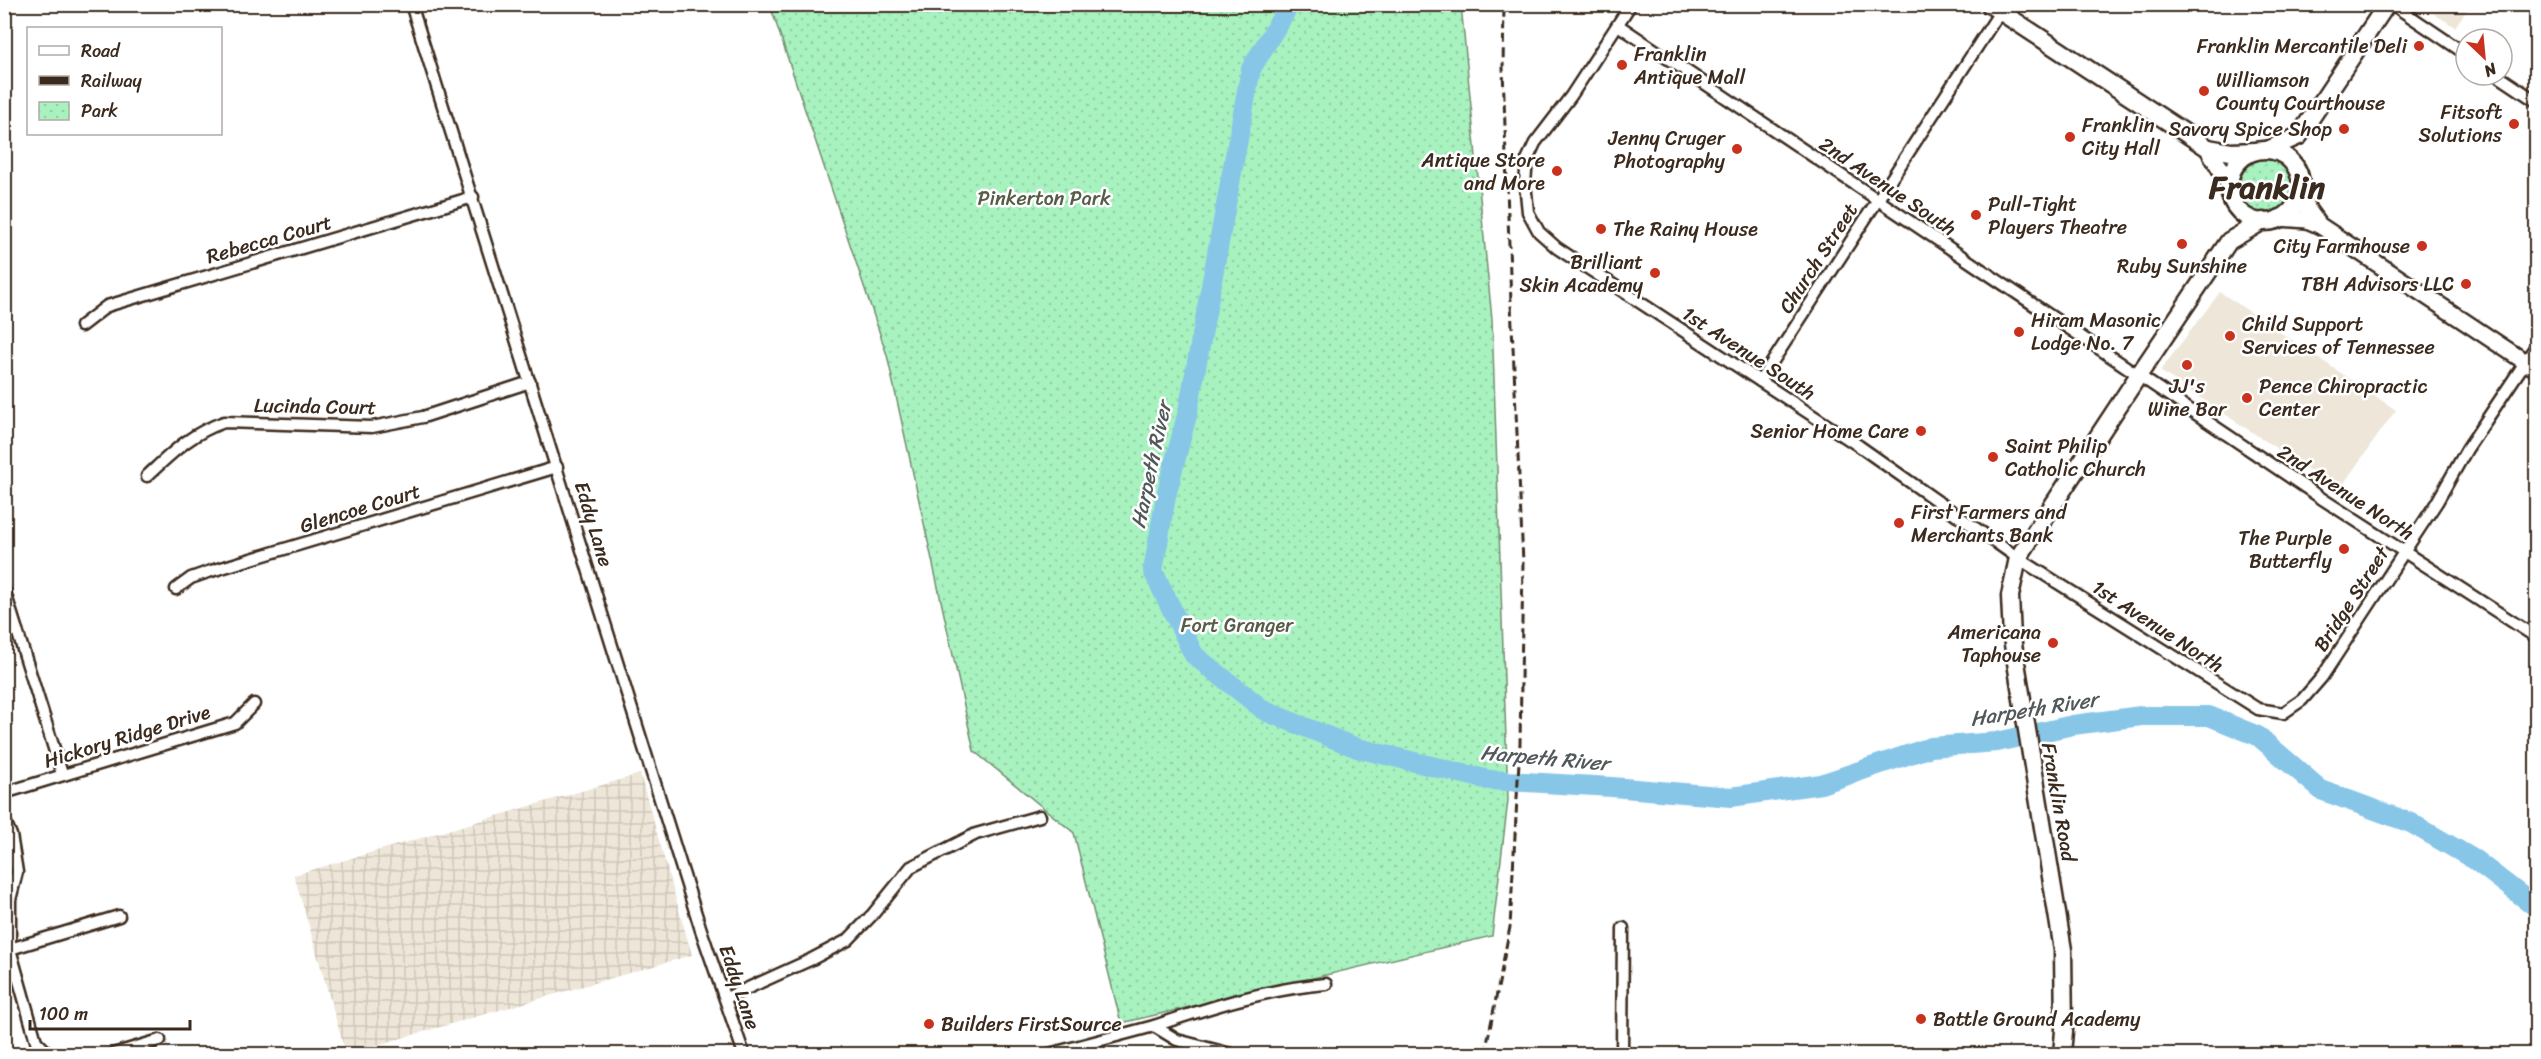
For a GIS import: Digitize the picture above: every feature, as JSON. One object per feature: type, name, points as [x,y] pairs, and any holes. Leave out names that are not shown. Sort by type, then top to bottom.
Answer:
[{"type":"main road","points":[[2319,225],[2308,210],[2301,190],[2298,170],[2299,136],[2387,4]]},
{"type":"main road","points":[[1998,7],[2208,148],[2231,152],[2263,151],[2285,156],[2298,170]]},
{"type":"main road","points":[[2230,185],[2232,173],[2248,155],[2299,136]]},
{"type":"main road","points":[[2018,558],[2229,242],[2235,204],[2230,185],[2208,148]]},
{"type":"main road","points":[[2229,242],[2294,207],[2301,190]]},
{"type":"main road","points":[[2235,204],[2246,216],[2271,220],[2307,220],[2319,225],[2531,365]]},
{"type":"main road","name":"Franklin Road","points":[[2018,558],[2010,596],[2012,638],[2063,950],[2062,1054]]},
{"type":"street","name":"Eddy Lane","points":[[411,4],[705,940],[744,1054]]},
{"type":"street","points":[[1618,26],[1631,4]]},
{"type":"street","points":[[2392,4],[2454,46]]},
{"type":"street","name":"Church Street","points":[[1760,381],[1998,7]]},
{"type":"street","name":"2nd Avenue South","points":[[1618,26],[2138,376]]},
{"type":"street","name":"1st Avenue South","points":[[1618,26],[1552,124],[1535,143],[1527,160],[1525,183],[1528,212],[1539,232],[1557,248],[1859,446],[2018,558]]},
{"type":"street","points":[[2514,86],[2536,101]]},
{"type":"street","name":"Rebecca Court","points":[[81,326],[107,306],[473,197]]},
{"type":"street","name":"Bridge Street","points":[[2283,713],[2302,700],[2322,678],[2404,550],[2531,365],[2536,346]]},
{"type":"street","name":"2nd Avenue North","points":[[2138,376],[2536,637]]},
{"type":"street","name":"Lucinda Court","points":[[147,476],[186,439],[206,428],[224,422],[372,427],[423,417],[530,382]]},
{"type":"street","name":"Glencoe Court","points":[[176,589],[208,572],[557,467]]},
{"type":"street","name":"1st Avenue North","points":[[2018,558],[2234,696],[2258,709],[2283,713]]},
{"type":"street","points":[[4,589],[62,774]]},
{"type":"street","name":"Hickory Ridge Drive","points":[[4,793],[235,723],[254,704]]},
{"type":"street","points":[[726,998],[848,940],[873,914],[911,867],[976,834],[1040,816]]},
{"type":"street","points":[[4,819],[11,835],[17,872],[10,900],[10,949],[36,1041],[49,1054]]},
{"type":"street","points":[[10,949],[119,916]]},
{"type":"street","points":[[1622,1054],[1623,928]]},
{"type":"street","points":[[1049,1054],[1154,1026],[1224,1002],[1289,987],[1326,984]]},
{"type":"street","points":[[1154,1026],[1177,1040],[1231,1054]]},
{"type":"street","points":[[113,1054],[160,1040]]},
{"type":"shaded area","points":[[2420,5],[2470,5],[2455,27]]},
{"type":"shaded area","points":[[2220,292],[2396,410],[2339,490],[2160,371]]},
{"type":"shaded area","points":[[640,774],[692,955],[346,1054],[294,875]]},
{"type":"green space","points":[[770,5],[1461,5],[1492,319],[1508,800],[1492,936],[1121,1023],[1074,833],[974,751],[887,355]]},
{"type":"green space","points":[[2267,159],[2282,164],[2290,172],[2295,187],[2290,202],[2282,210],[2267,215],[2252,210],[2244,202],[2239,187],[2244,172],[2252,164]]},
{"type":"waterway","name":"Harpeth River","points":[[1290,4],[1251,69],[1188,411],[1166,496],[1153,571],[1194,655],[1265,711],[1357,748],[1489,780],[1731,797],[1821,784],[1931,747],[1997,742],[2073,725],[2141,716],[2209,716],[2258,736],[2321,790],[2411,823],[2475,860],[2536,907]]},
{"type":"railway","points":[[1485,1054],[1510,927],[1520,743],[1523,562],[1511,304],[1503,68],[1504,4]]},
{"type":"place","name":"Franklin Mercantile Deli","points":[[2419,46]]},
{"type":"place","name":"Franklin Antique Mall","points":[[1622,65]]},
{"type":"place","name":"Williamson County Courthouse","points":[[2204,91]]},
{"type":"place","name":"Fitsoft Solutions","points":[[2514,124]]},
{"type":"place","name":"Savory Spice Shop","points":[[2344,129]]},
{"type":"place","name":"Franklin City Hall","points":[[2070,137]]},
{"type":"place","name":"Jenny Cruger Photography","points":[[1737,149]]},
{"type":"place","name":"Antique Store and More","points":[[1557,171]]},
{"type":"place","name":"Pull-Tight Players Theatre","points":[[1976,215]]},
{"type":"place","name":"The Rainy House","points":[[1601,229]]},
{"type":"place","name":"Ruby Sunshine","points":[[2182,244]]},
{"type":"place","name":"City Farmhouse","points":[[2422,246]]},
{"type":"place","name":"Brilliant Skin Academy","points":[[1655,273]]},
{"type":"place","name":"TBH Advisors LLC","points":[[2466,284]]},
{"type":"place","name":"Hiram Masonic Lodge No. 7","points":[[2019,332]]},
{"type":"place","name":"Child Support Services of Tennessee","points":[[2230,336]]},
{"type":"place","name":"JJ's Wine Bar","points":[[2187,365]]},
{"type":"place","name":"Pence Chiropractic Center","points":[[2247,398]]},
{"type":"place","name":"Senior Home Care","points":[[1921,431]]},
{"type":"place","name":"Saint Philip Catholic Church","points":[[1993,457]]},
{"type":"place","name":"First Farmers and Merchants Bank","points":[[1899,523]]},
{"type":"place","name":"The Purple Butterfly","points":[[2344,549]]},
{"type":"place","name":"Americana Taphouse","points":[[2053,643]]},
{"type":"place","name":"Battle Ground Academy","points":[[1921,1019]]},
{"type":"place","name":"Builders FirstSource","points":[[929,1024]]},
{"type":"district","name":"Franklin","points":[[2267,187]]},
{"type":"park label","name":"Pinkerton Park","points":[[1044,198]]},
{"type":"park label","name":"Fort Granger","points":[[1237,625]]}]
